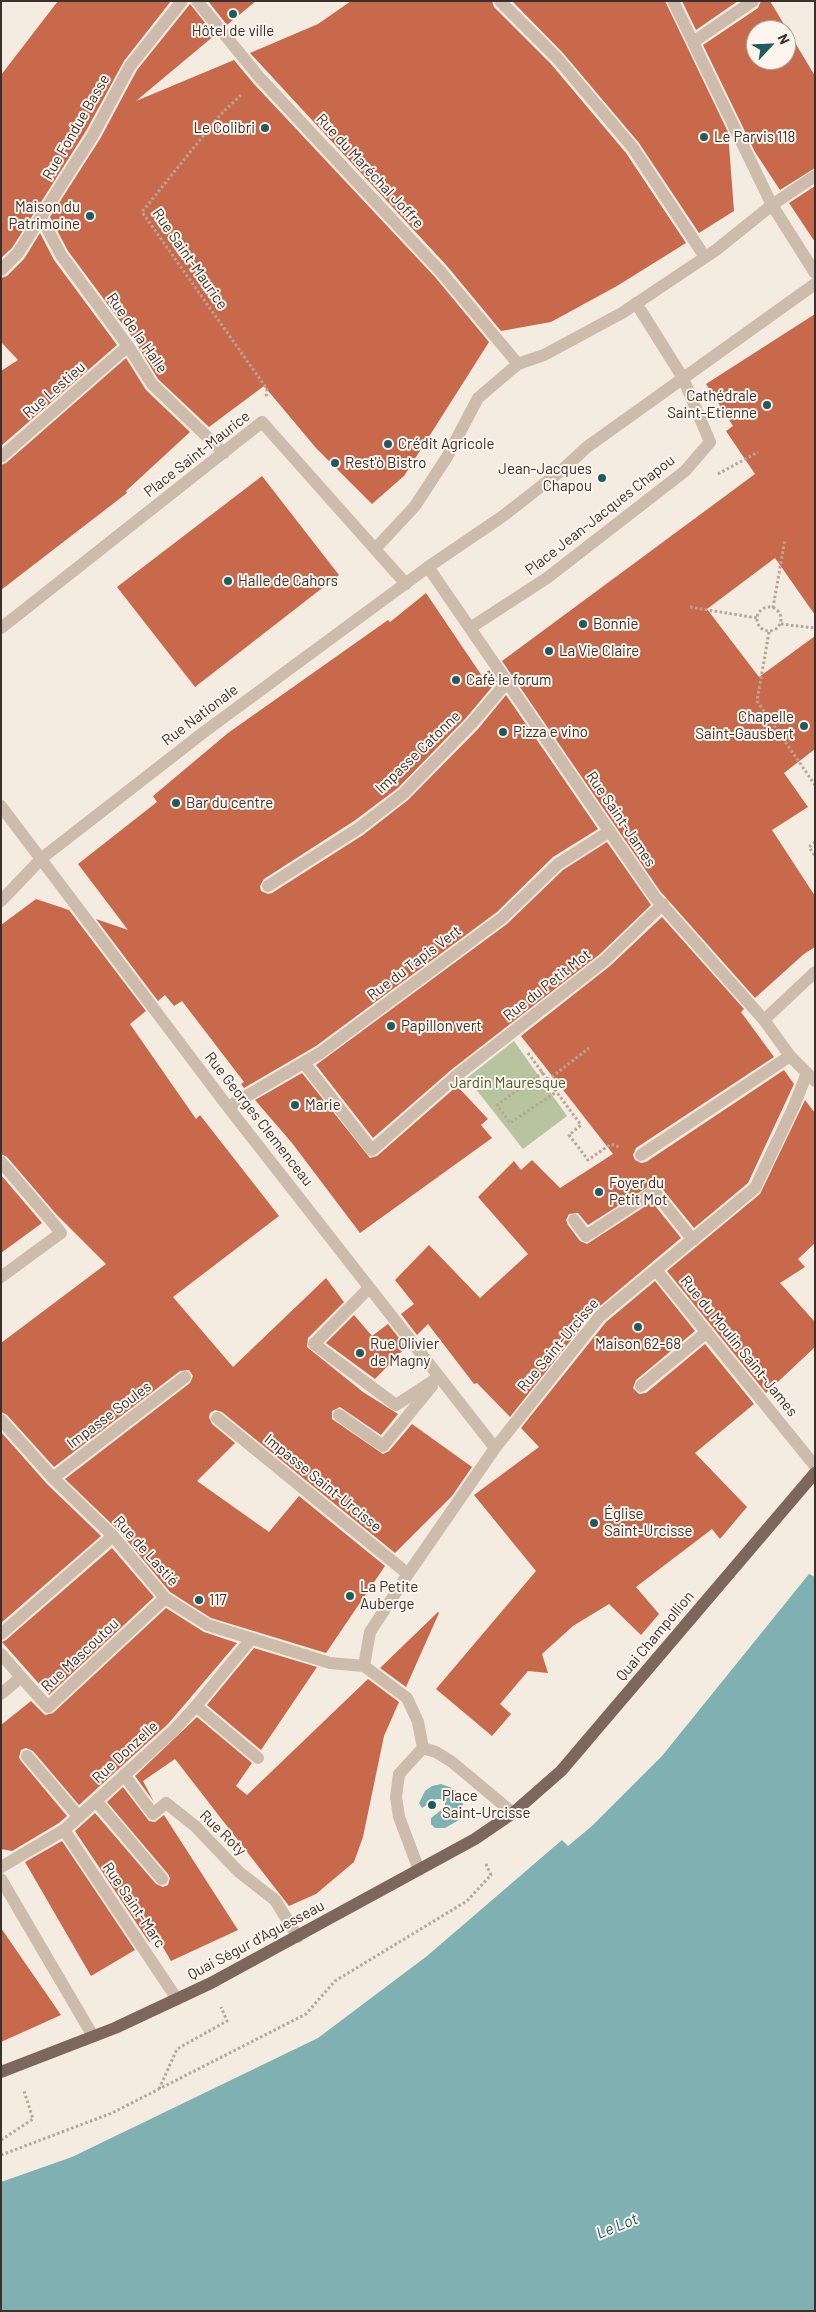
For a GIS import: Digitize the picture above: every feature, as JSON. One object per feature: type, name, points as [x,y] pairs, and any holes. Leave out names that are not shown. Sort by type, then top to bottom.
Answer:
[{"type":"main road","name":"Quai Champollion","points":[[513,1813],[560,1771],[815,1473]]},
{"type":"main road","name":"Quai Ségur d'Aguesseau","points":[[1,2072],[94,2036],[211,1983],[476,1839],[513,1813]]},
{"type":"street","name":"Rue Fondue Basse","points":[[1,270],[18,253],[93,135],[130,66],[182,1]]},
{"type":"street","name":"Rue du Maréchal Joffre","points":[[196,1],[260,78],[441,272],[518,364]]},
{"type":"street","points":[[500,1],[557,58],[633,148],[705,257]]},
{"type":"street","points":[[673,1],[772,205],[815,273]]},
{"type":"street","points":[[693,42],[753,1]]},
{"type":"street","points":[[375,549],[415,506],[447,457],[478,398],[518,364],[544,355],[636,304],[705,257],[772,205],[815,176]]},
{"type":"street","name":"Rue de la Halle","points":[[41,217],[62,255],[128,346],[152,384],[224,453]]},
{"type":"street","points":[[428,567],[503,516],[562,470],[587,447],[815,284]]},
{"type":"street","name":"Place Jean-Jacques Chapou","points":[[470,628],[555,572],[685,471],[710,442],[683,378],[636,304]]},
{"type":"street","name":"Rue Lestieu","points":[[1,457],[128,346]]},
{"type":"street","name":"Place Saint-Maurice","points":[[1,628],[262,422],[406,584]]},
{"type":"street","name":"Rue Nationale","points":[[1,900],[42,858],[204,732],[428,567]]},
{"type":"street","name":"Rue Saint-James","points":[[428,567],[654,896],[764,1020],[790,1056],[811,1077]]},
{"type":"street","name":"Impasse Catonne","points":[[268,886],[359,828],[403,794],[472,723],[507,682]]},
{"type":"street","name":"Rue Georges Clemenceau","points":[[1,806],[228,1107],[494,1448]]},
{"type":"street","name":"Rue du Tapis Vert","points":[[228,1107],[320,1053],[502,918],[558,864],[610,831]]},
{"type":"street","name":"Rue du Petit Mot","points":[[304,1063],[372,1150],[456,1076],[605,960],[663,904]]},
{"type":"street","points":[[764,1020],[815,972]]},
{"type":"street","points":[[640,1155],[790,1056]]},
{"type":"street","name":"Rue Saint-Urcisse","points":[[364,1666],[370,1632],[494,1448],[600,1316],[755,1188],[794,1106],[811,1077]]},
{"type":"street","points":[[1,1162],[61,1233],[1,1277]]},
{"type":"street","points":[[574,1220],[586,1236],[654,1191],[693,1240]]},
{"type":"street","name":"Rue du Moulin Saint-James","points":[[656,1270],[815,1466]]},
{"type":"street","points":[[369,1288],[314,1344],[396,1405],[439,1377]]},
{"type":"street","points":[[641,1386],[707,1332]]},
{"type":"street","name":"Impasse Soules","points":[[53,1478],[185,1377]]},
{"type":"street","points":[[339,1415],[383,1446],[439,1377]]},
{"type":"street","name":"Impasse Saint-Urcisse","points":[[217,1418],[408,1574]]},
{"type":"street","name":"Rue de Lastié","points":[[1,1420],[53,1478],[113,1536],[165,1598],[208,1625],[330,1663],[364,1666]]},
{"type":"street","points":[[1,1634],[113,1536]]},
{"type":"street","name":"Rue Mascoutou","points":[[1,1654],[48,1707],[165,1598]]},
{"type":"street","name":"Rue Donzelle","points":[[1,1867],[64,1830],[79,1817],[196,1706],[250,1639]]},
{"type":"street","points":[[364,1666],[407,1698],[418,1722],[423,1748]]},
{"type":"street","name":"Rue Mascoutou","points":[[1,1694],[21,1677]]},
{"type":"street","points":[[196,1706],[258,1758]]},
{"type":"street","points":[[423,1748],[436,1752],[452,1762],[513,1813]]},
{"type":"street","points":[[420,1870],[399,1817],[396,1797],[399,1774],[423,1748]]},
{"type":"street","points":[[27,1756],[79,1817]]},
{"type":"street","name":"Rue Roty","points":[[124,1775],[153,1814],[166,1803],[195,1826],[239,1872],[275,1900],[298,1937]]},
{"type":"street","points":[[96,1801],[162,1879]]},
{"type":"street","name":"Rue Saint-Marc","points":[[64,1830],[178,1999]]},
{"type":"street","points":[[1,1880],[94,2036]]},
{"type":"path","name":"Rue Saint-Maurice","points":[[260,78],[220,115],[142,212],[267,389],[262,422]]},
{"type":"path","points":[[773,608],[785,539]]},
{"type":"path","points":[[690,606],[757,618]]},
{"type":"path","points":[[762,608],[773,608],[777,609],[781,616],[781,624],[776,630],[768,632],[761,629],[757,618],[762,608]]},
{"type":"path","points":[[781,624],[815,628]]},
{"type":"path","points":[[768,632],[757,701],[815,785]]},
{"type":"path","points":[[815,842],[809,847],[815,856]]},
{"type":"path","points":[[513,1033],[581,1125],[569,1135],[588,1160],[611,1144],[640,1155]]},
{"type":"path","points":[[548,1080],[588,1048]]},
{"type":"path","points":[[543,1072],[497,1105],[510,1123],[556,1092]]},
{"type":"path","points":[[1,2155],[112,2113],[306,2014],[335,1981],[467,1901],[491,1875],[476,1839]]},
{"type":"path","points":[[159,2090],[177,2049],[227,2021],[211,1983]]},
{"type":"path","points":[[1,2140],[33,2119],[16,2066]]},
{"type":"green space","name":"Jardin Mauresque","points":[[514,1041],[567,1116],[523,1149],[467,1078]]},
{"type":"water","name":"Le Lot","points":[[809,1574],[815,1577],[815,2311],[1,2311],[1,2182],[72,2157],[318,2038],[427,1956],[562,1840],[568,1846],[592,1826],[662,1756]]},
{"type":"water","points":[[441,1784],[455,1789],[463,1804],[459,1820],[445,1828],[435,1828],[431,1824],[431,1818],[445,1807],[445,1802],[441,1799],[436,1799],[422,1808],[419,1803],[425,1791],[432,1786]]},
{"type":"building","points":[[58,1],[171,1],[124,61],[86,131],[12,248],[1,258],[1,75]]},
{"type":"building","name":"Hôtel de ville","points":[[208,1],[256,1],[227,25]]},
{"type":"building","points":[[351,1],[492,1],[494,7],[551,64],[626,153],[686,243],[617,286],[551,322],[501,331],[447,266],[250,53],[318,24]]},
{"type":"building","points":[[512,1],[665,1],[728,132],[734,211],[699,233],[639,143],[563,53]]},
{"type":"building","points":[[682,1],[738,1],[696,30]]},
{"type":"building","points":[[761,1],[770,1],[781,20],[746,20],[746,70],[796,70],[796,44],[815,76],[815,168],[780,190],[755,152],[703,45],[758,8]]},
{"type":"building","points":[[190,4],[215,35],[136,101],[234,60],[254,84],[435,277],[489,342],[404,476],[372,504],[316,448],[264,386],[209,427],[158,379],[135,341],[68,251],[50,217],[100,139],[137,70]]},
{"type":"building","points":[[815,186],[815,242],[789,203]]},
{"type":"building","points":[[40,233],[54,260],[117,345],[1,446],[1,371],[18,360],[1,342],[1,278],[7,276],[24,259]]},
{"type":"building","points":[[815,314],[815,615],[775,558],[707,609],[759,677],[815,636],[815,749],[784,773],[808,807],[772,830],[815,896],[815,947],[804,954],[755,998],[660,891],[502,661],[755,474],[726,431],[733,426],[706,384]]},
{"type":"building","points":[[126,358],[146,390],[190,432],[126,491],[127,493],[1,590],[1,465],[6,463]]},
{"type":"building","name":"Halle de Cahors","points":[[262,476],[339,575],[195,687],[117,587]]},
{"type":"building","points":[[426,593],[482,676],[489,670],[497,681],[466,718],[398,788],[354,821],[264,879],[260,886],[261,891],[268,894],[272,893],[363,835],[408,800],[478,729],[506,695],[598,829],[553,857],[497,912],[316,1046],[244,1088],[241,1084],[244,1082],[182,1001],[174,1006],[165,995],[158,1001],[96,919],[128,930],[78,864],[157,802],[153,796],[228,733],[388,620],[390,622]]},
{"type":"building","points":[[607,842],[651,905],[600,954],[451,1070],[373,1138],[316,1065],[507,924],[563,870]]},
{"type":"building","points":[[36,899],[69,910],[146,1011],[130,1024],[196,1119],[200,1115],[279,1216],[173,1297],[233,1367],[326,1278],[344,1302],[308,1338],[307,1347],[363,1392],[398,1414],[381,1435],[340,1407],[332,1411],[332,1419],[383,1454],[389,1451],[412,1424],[472,1467],[452,1496],[395,1553],[222,1412],[215,1410],[210,1413],[209,1417],[212,1424],[235,1443],[197,1481],[269,1532],[299,1496],[385,1566],[326,1653],[211,1618],[170,1592],[119,1531],[65,1479],[190,1383],[193,1376],[189,1370],[180,1371],[54,1467],[7,1415],[1,1412],[1,1343],[106,1264],[56,1214],[7,1157],[1,1154],[1,925]]},
{"type":"building","points":[[662,917],[744,1009],[741,1012],[774,1057],[636,1148],[633,1155],[635,1160],[641,1163],[646,1162],[784,1070],[794,1084],[748,1183],[694,1228],[660,1186],[654,1183],[588,1225],[578,1213],[569,1214],[566,1220],[568,1225],[580,1241],[587,1244],[652,1202],[681,1238],[594,1311],[510,1417],[477,1383],[474,1384],[428,1324],[417,1335],[401,1314],[414,1304],[395,1280],[429,1245],[480,1298],[528,1254],[478,1197],[514,1161],[521,1170],[532,1160],[560,1188],[613,1154],[521,1036],[610,966]]},
{"type":"building","points":[[302,1073],[370,1158],[377,1156],[457,1086],[488,1119],[481,1125],[492,1138],[360,1233],[292,1143],[255,1100]]},
{"type":"building","points":[[805,1100],[815,1113],[815,1243],[798,1259],[805,1267],[780,1283],[815,1322],[815,1347],[766,1393],[667,1271],[760,1194]]},
{"type":"building","points":[[1,1175],[42,1223],[1,1253]]},
{"type":"building","points":[[655,1281],[695,1331],[636,1380],[633,1388],[639,1394],[646,1393],[705,1344],[754,1404],[695,1453],[747,1507],[720,1539],[712,1529],[636,1587],[659,1614],[641,1635],[609,1604],[573,1626],[542,1654],[548,1673],[528,1671],[500,1704],[511,1714],[492,1736],[436,1689],[536,1571],[474,1495],[539,1447],[521,1428],[606,1322]]},
{"type":"building","name":"Rue Olivier de Magny","points":[[354,1315],[372,1336],[388,1324],[406,1347],[375,1379],[326,1343]]},
{"type":"building","points":[[1,1432],[47,1484],[101,1536],[1,1623]]},
{"type":"building","points":[[112,1548],[154,1597],[49,1695],[2,1642]]},
{"type":"building","points":[[166,1608],[204,1632],[237,1643],[168,1724],[79,1805],[33,1751],[26,1748],[21,1750],[19,1757],[21,1761],[67,1816],[59,1823],[12,1851],[1,1849],[1,1725],[31,1701],[45,1715],[53,1713]]},
{"type":"building","points":[[439,1613],[406,1687],[380,1668]]},
{"type":"building","points":[[254,1648],[317,1667],[261,1750],[207,1705]]},
{"type":"building","points":[[368,1679],[399,1702],[384,1736],[363,1837],[354,1862],[316,1894],[289,1906],[175,1759],[143,1781],[154,1802],[135,1776],[197,1717],[252,1763],[236,1786],[247,1795]]},
{"type":"building","points":[[123,1787],[149,1821],[155,1822],[164,1815],[238,1930],[171,1961],[157,1937],[149,1942],[75,1831],[95,1813],[156,1884],[163,1887],[168,1885],[170,1878],[168,1874],[107,1802]]},
{"type":"building","points":[[62,1841],[135,1950],[91,1976],[25,1862]]},
{"type":"building","points":[[1,1928],[61,2015],[1,2042]]},
{"type":"place","name":"Hôtel de ville","points":[[233,14]]},
{"type":"place","name":"Le Colibri","points":[[265,128]]},
{"type":"place","name":"Le Parvis 118","points":[[704,137]]},
{"type":"place","name":"Maison du Patrimoine","points":[[90,216]]},
{"type":"place","name":"Cathédrale Saint-Etienne","points":[[767,405]]},
{"type":"place","name":"Crédit Agricole","points":[[388,444]]},
{"type":"place","name":"Rest'ò Bistro","points":[[335,463]]},
{"type":"place","name":"Jean-Jacques Chapou","points":[[602,478]]},
{"type":"place","name":"Halle de Cahors","points":[[228,581]]},
{"type":"place","name":"Bonnie","points":[[583,624]]},
{"type":"place","name":"La Vie Claire","points":[[549,651]]},
{"type":"place","name":"Café le forum","points":[[456,680]]},
{"type":"place","name":"Chapelle Saint-Gausbert","points":[[804,726]]},
{"type":"place","name":"Pizza e vino","points":[[503,732]]},
{"type":"place","name":"Bar du centre","points":[[176,803]]},
{"type":"place","name":"Papillon vert","points":[[391,1026]]},
{"type":"place","name":"Marie","points":[[295,1105]]},
{"type":"place","name":"Foyer du Petit Mot","points":[[599,1192]]},
{"type":"place","name":"Maison 62-68","points":[[638,1327]]},
{"type":"place","name":"Rue Olivier de Magny","points":[[360,1353]]},
{"type":"place","name":"Église Saint-Urcisse","points":[[594,1523]]},
{"type":"place","name":"La Petite Auberge","points":[[350,1596]]},
{"type":"place","name":"117","points":[[199,1600]]},
{"type":"place","name":"Place Saint-Urcisse","points":[[432,1805]]}]
